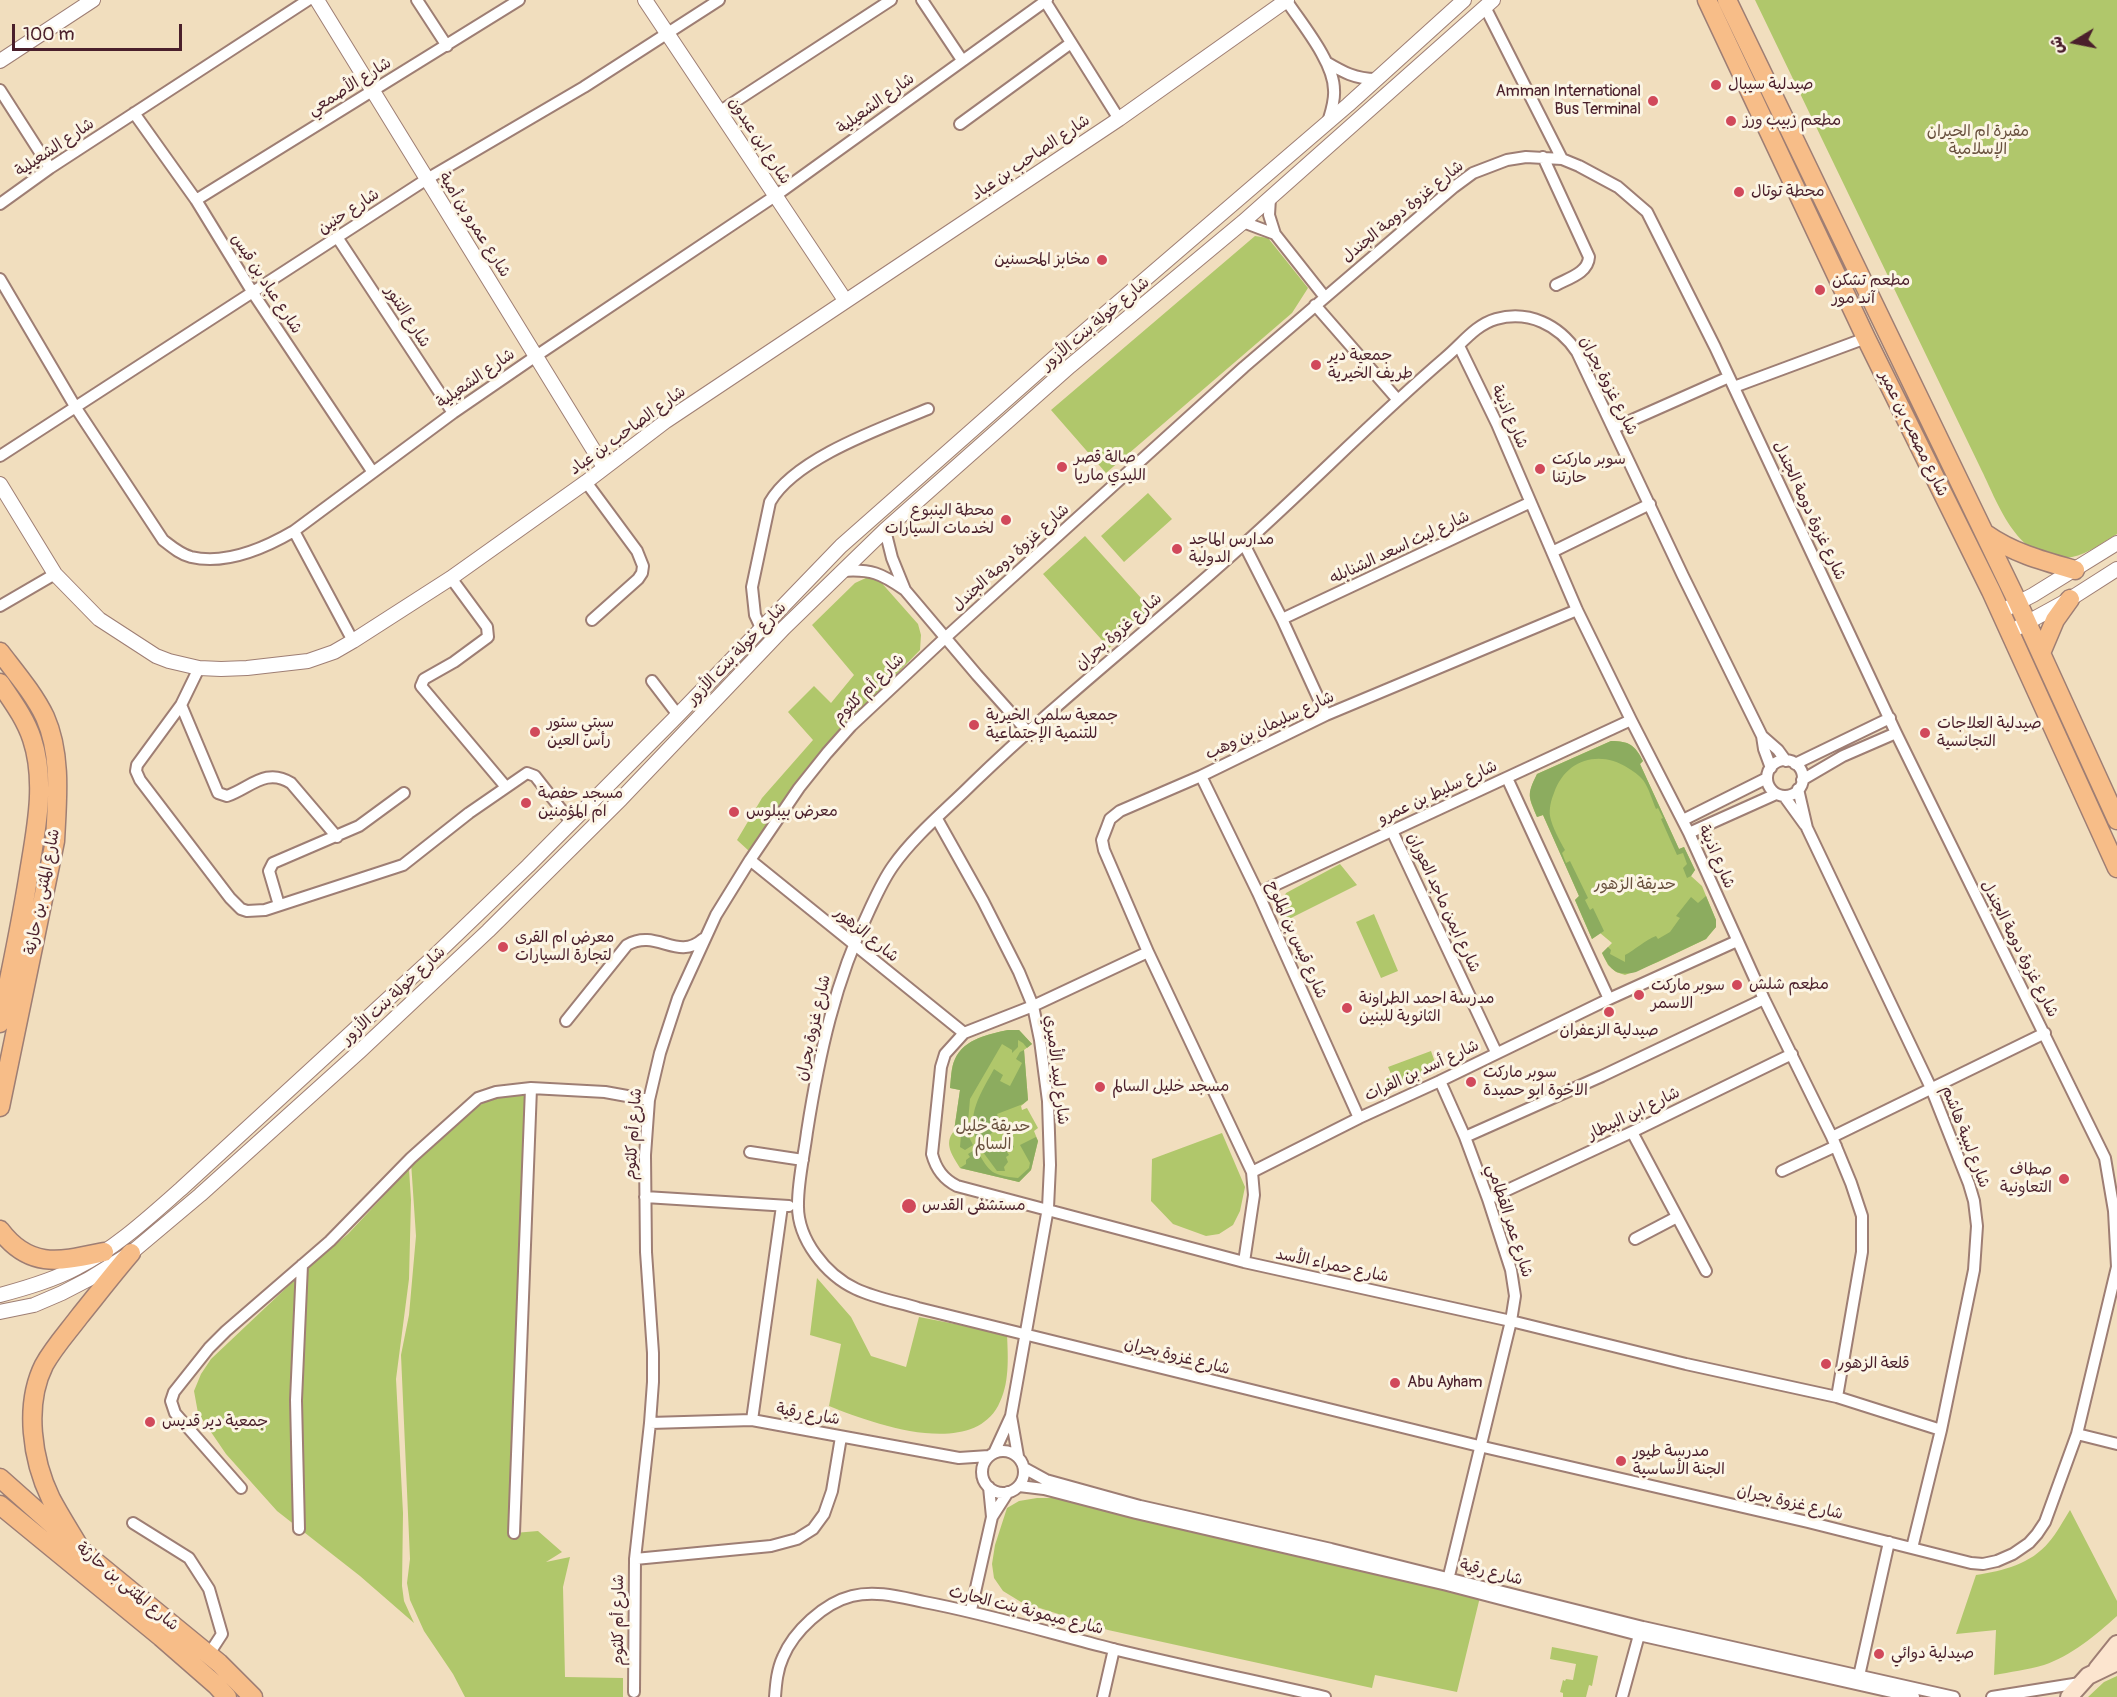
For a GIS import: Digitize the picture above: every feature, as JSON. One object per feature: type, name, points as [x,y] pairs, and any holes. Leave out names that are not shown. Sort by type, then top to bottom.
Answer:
[{"type":"highway","name":"شارع مصعب بن عمير","points":[[1727,0],[1985,533],[2117,820]]},
{"type":"highway","name":"شارع مصعب بن عمير","points":[[1708,4],[1866,338],[2010,633],[2117,868]]},
{"type":"highway","points":[[1985,533],[2000,544],[2022,554],[2075,570]]},
{"type":"highway","points":[[2041,653],[2050,630],[2070,599]]},
{"type":"highway","name":"شارع المثنى بن حارثة","points":[[0,652],[35,700],[45,719],[53,741],[58,796],[55,841],[0,1107]]},
{"type":"highway","name":"شارع المثنى بن حارثة","points":[[0,683],[19,711],[32,738],[38,766],[39,795],[35,838],[18,942],[0,1023]]},
{"type":"highway","points":[[35,838],[55,841]]},
{"type":"highway","points":[[0,1230],[9,1243],[20,1251],[49,1260],[62,1261],[104,1252]]},
{"type":"highway","points":[[81,1550],[51,1498],[41,1472],[35,1445],[33,1420],[35,1395],[43,1368],[54,1348],[131,1253]]},
{"type":"highway","name":"شارع المثنى بن حارثة","points":[[0,1478],[81,1550],[209,1654],[253,1697]]},
{"type":"highway","name":"شارع المثنى بن حارثة","points":[[0,1505],[161,1637],[227,1697]]},
{"type":"main road","points":[[2097,1671],[2117,1644]]},
{"type":"main road","points":[[2069,1697],[2080,1683],[2097,1671],[2117,1662]]},
{"type":"street","points":[[0,61],[93,0]]},
{"type":"street","name":"شارع الشعيلية","points":[[0,204],[50,168],[308,0]]},
{"type":"street","name":"شارع عمرو بن أمية","points":[[317,0],[604,467]]},
{"type":"street","points":[[417,0],[447,46]]},
{"type":"street","name":"شارع الأصمعي","points":[[196,200],[519,0]]},
{"type":"street","name":"شارع ابن عبدون","points":[[645,0],[845,300]]},
{"type":"street","name":"شارع حنين","points":[[0,456],[427,179],[584,87],[719,0]]},
{"type":"street","points":[[719,112],[891,0]]},
{"type":"street","points":[[922,0],[962,60]]},
{"type":"street","points":[[1286,0],[1326,62],[1334,89],[1328,122]]},
{"type":"street","name":"شارع الصاحب بن عباد","points":[[0,484],[55,574],[99,619],[144,649],[169,661],[199,668],[248,668],[308,661],[334,652],[451,578],[586,482],[666,421],[1119,119],[1286,0]]},
{"type":"street","name":"شارع خولة بنت الأزور","points":[[0,1295],[78,1267],[104,1252],[173,1196],[425,965],[572,822],[840,546],[1328,122],[1464,0]]},
{"type":"street","points":[[1046,1],[1119,119]]},
{"type":"street","name":"شارع الشعيلية","points":[[0,279],[76,408],[163,540],[189,556],[205,559],[223,558],[263,547],[294,531],[453,413],[775,196],[1046,1]]},
{"type":"street","points":[[1489,3],[1562,159]]},
{"type":"street","name":"شارع خولة بنت الأزور","points":[[0,1312],[34,1305],[62,1293],[131,1253],[200,1196],[488,931],[608,813],[842,571],[885,530],[1086,352],[1243,222],[1489,3]]},
{"type":"street","points":[[960,124],[1071,43]]},
{"type":"street","points":[[1326,62],[1349,76],[1376,79]]},
{"type":"street","points":[[0,90],[50,168]]},
{"type":"street","name":"شارع عباد بن قيس","points":[[134,113],[196,200],[253,293],[372,471]]},
{"type":"street","points":[[1543,157],[1589,257],[1586,268],[1556,285]]},
{"type":"street","name":"شارع غزوة دومة الجندل","points":[[945,638],[1324,296],[1473,173],[1507,160],[1543,157],[1562,159],[1618,187],[1647,213],[1734,387],[1896,732],[2105,1158],[2114,1211],[2117,1267],[2077,1434],[2045,1522],[2022,1549],[1997,1561],[1983,1564],[1912,1548]]},
{"type":"street","points":[[1270,198],[1269,215],[1275,234],[1324,296]]},
{"type":"street","points":[[1243,222],[1275,234]]},
{"type":"street","name":"شارع التنور","points":[[337,237],[453,413]]},
{"type":"street","points":[[1315,305],[1397,399]]},
{"type":"street","name":"شارع غزوة بحران","points":[[1769,773],[1762,736],[1577,352],[1561,332],[1548,324],[1528,317],[1513,316],[1483,324],[1397,399],[1244,544],[1027,731],[937,819],[892,867],[853,944],[828,1020],[803,1160],[798,1207],[802,1228],[826,1269],[857,1290],[918,1308],[1479,1446],[1912,1548]]},
{"type":"street","points":[[1077,338],[1086,352]]},
{"type":"street","points":[[1734,387],[1866,338]]},
{"type":"street","name":"شارع اذينة","points":[[1459,346],[1497,424],[1577,610],[1689,832],[1764,999],[1834,1141],[1858,1203],[1863,1230],[1862,1252],[1837,1397]]},
{"type":"street","points":[[1614,428],[1729,377]]},
{"type":"street","points":[[761,628],[755,615],[752,587],[770,502],[775,493],[792,476],[833,451],[928,409]]},
{"type":"street","points":[[586,482],[637,551],[643,566],[638,579],[592,620]]},
{"type":"street","name":"شارع ليث اسعد الشنابله","points":[[1282,619],[1530,503]]},
{"type":"street","points":[[1551,552],[1650,504]]},
{"type":"street","points":[[885,530],[892,558],[905,590]]},
{"type":"street","points":[[294,531],[354,641]]},
{"type":"street","points":[[2000,612],[2075,570],[2117,543]]},
{"type":"street","points":[[1244,544],[1282,619],[1326,715]]},
{"type":"street","points":[[2010,633],[2117,569]]},
{"type":"street","points":[[842,571],[870,570],[905,590],[1027,731]]},
{"type":"street","points":[[0,606],[55,574]]},
{"type":"street","points":[[451,578],[487,627],[488,637],[454,662],[424,679],[421,686],[506,787]]},
{"type":"street","name":"شارع سليمان بن وهب","points":[[1244,1262],[1254,1195],[1252,1172],[1148,952],[1107,858],[1102,840],[1110,819],[1120,811],[1201,776],[1326,715],[1577,610]]},
{"type":"street","name":"شارع أم كلثوم","points":[[634,1692],[634,1559],[650,1423],[652,1353],[646,1252],[645,1155],[649,1100],[664,1038],[703,939],[750,860],[799,788],[851,726],[945,638]]},
{"type":"street","points":[[199,668],[181,705],[136,765],[137,775],[241,909],[252,912],[279,905],[403,865],[469,813],[526,773],[535,776],[572,822]]},
{"type":"street","points":[[652,681],[678,715]]},
{"type":"street","points":[[181,705],[218,793],[227,796],[258,779],[270,776],[285,779],[337,837]]},
{"type":"street","points":[[1790,762],[1890,718]]},
{"type":"street","name":"شارع سليط بن عمرو","points":[[1258,893],[1631,720]]},
{"type":"street","points":[[1689,832],[1780,795],[1790,795],[1800,784],[1843,756],[1896,732]]},
{"type":"street","name":"شارع غزوة بحران","points":[[1762,736],[1790,762]]},
{"type":"street","points":[[654,740],[666,751]]},
{"type":"street","points":[[1683,820],[1769,773],[1780,761],[1790,762],[1799,768],[1800,784]]},
{"type":"street","points":[[1769,773],[1768,784],[1780,795]]},
{"type":"street","name":"شارع قيس بن الملوح","points":[[1201,776],[1258,893],[1359,1118]]},
{"type":"street","points":[[1508,778],[1609,999]]},
{"type":"street","name":"شارع لبيبة هاشم","points":[[1800,784],[1807,828]]},
{"type":"street","points":[[279,905],[269,871],[273,863],[337,837],[368,821],[404,793]]},
{"type":"street","name":"شارع لبيبة هاشم","points":[[1780,795],[1807,828],[1930,1088],[1974,1201],[1977,1226],[1974,1270],[1941,1430],[1912,1548]]},
{"type":"street","name":"شارع لبيد الأميري","points":[[937,819],[983,901],[1033,1006],[1048,1101],[1050,1165],[1048,1209],[1011,1416],[991,1455]]},
{"type":"street","name":"شارع ايمن ماجد العوران","points":[[1392,831],[1496,1052]]},
{"type":"street","name":"شارع الزهور","points":[[750,860],[964,1033]]},
{"type":"street","points":[[566,1021],[627,945],[641,939],[649,939],[686,948],[698,944],[703,939]]},
{"type":"street","name":"شارع أسد بن الفرات","points":[[1252,1172],[1496,1052],[1737,941]]},
{"type":"street","points":[[1033,1006],[1148,952]]},
{"type":"street","points":[[1465,1137],[1602,1076],[1764,999]]},
{"type":"street","name":"شارع حمراء الأسد","points":[[1033,1006],[964,1033],[945,1054],[941,1067],[932,1154],[934,1164],[947,1181],[957,1186],[1244,1262],[1837,1397],[1941,1430]]},
{"type":"street","points":[[1782,1172],[1930,1088],[2045,1033]]},
{"type":"street","name":"شارع ابن البيطار","points":[[1488,1199],[1792,1054]]},
{"type":"street","name":"شارع عمر القطامي","points":[[1440,1081],[1465,1137],[1488,1199],[1515,1286],[1511,1321],[1448,1581]]},
{"type":"street","points":[[241,1488],[175,1413],[171,1401],[174,1392],[209,1348],[330,1241],[411,1158],[478,1098],[496,1092],[531,1088],[605,1092],[649,1100]]},
{"type":"street","points":[[514,1533],[531,1088]]},
{"type":"street","points":[[1632,1132],[1706,1271]]},
{"type":"street","points":[[750,1152],[803,1160]]},
{"type":"street","points":[[2105,1158],[2117,1154]]},
{"type":"street","points":[[645,1197],[798,1207]]},
{"type":"street","points":[[752,1420],[782,1206]]},
{"type":"street","points":[[1635,1239],[1677,1217]]},
{"type":"street","points":[[299,1529],[296,1400],[303,1265]]},
{"type":"street","name":"شارع لبيد الأميري","points":[[1011,1416],[1018,1456]]},
{"type":"street","name":"شارع رقية","points":[[650,1423],[752,1420],[959,1458],[991,1455]]},
{"type":"street","points":[[2077,1434],[2117,1444]]},
{"type":"street","points":[[634,1559],[771,1546],[797,1539],[813,1529],[824,1514],[832,1491],[841,1437]]},
{"type":"street","points":[[971,1610],[992,1517],[989,1486],[983,1474],[985,1461],[991,1455],[1006,1451],[1018,1456],[1024,1468],[1024,1474],[1019,1486],[1008,1492],[992,1517]]},
{"type":"street","name":"شارع رقية","points":[[959,1458],[983,1474]]},
{"type":"street","name":"شارع رقية","points":[[1024,1468],[1046,1480],[1140,1506],[1858,1680],[1914,1697]]},
{"type":"street","points":[[989,1486],[994,1490],[1008,1492]]},
{"type":"street","name":"شارع رقية","points":[[1019,1486],[1044,1489],[1136,1513],[1448,1581],[1640,1635],[1858,1680],[1954,1697]]},
{"type":"street","points":[[134,1523],[189,1558],[209,1588],[222,1634],[209,1654]]},
{"type":"street","points":[[1854,1696],[1890,1542]]},
{"type":"street","name":"شارع ميمونة بنت الحارث","points":[[775,1697],[778,1672],[787,1649],[800,1632],[828,1605],[854,1595],[873,1593],[971,1610],[1114,1649],[1325,1697]]},
{"type":"street","points":[[1622,1697],[1640,1635]]},
{"type":"street","points":[[1103,1697],[1114,1649]]},
{"type":"street","points":[[1992,1697],[2080,1683]]},
{"type":"green space","name":"مقبرة ام الحيران الإسلامية","points":[[1755,0],[2117,0],[2117,534],[2090,551],[2072,557],[2053,557],[2038,552],[2013,530],[2003,515]]},
{"type":"green space","points":[[1255,236],[1268,238],[1308,288],[1292,313],[1106,473],[1051,410]]},
{"type":"green space","points":[[1148,493],[1172,519],[1124,562],[1101,536]]},
{"type":"green space","points":[[1085,536],[1151,609],[1109,648],[1043,574]]},
{"type":"green space","points":[[868,577],[879,580],[918,624],[921,635],[920,650],[839,733],[749,851],[737,840],[762,798],[813,740],[788,712],[814,686],[831,703],[854,675],[812,625],[855,583]]},
{"type":"green space","name":"حديقة الزهور","points":[[1611,741],[1631,745],[1643,761],[1640,764],[1679,849],[1684,847],[1695,870],[1691,876],[1702,886],[1716,920],[1716,927],[1706,939],[1625,975],[1616,972],[1608,965],[1602,953],[1612,943],[1600,933],[1592,939],[1575,900],[1579,896],[1543,815],[1537,817],[1530,795],[1537,774]]},
{"type":"green space","points":[[1611,741],[1631,745],[1640,756],[1643,761],[1640,764],[1679,849],[1684,847],[1695,870],[1687,878],[1683,868],[1687,864],[1683,853],[1677,855],[1661,819],[1663,818],[1658,808],[1656,809],[1645,783],[1638,775],[1617,762],[1606,759],[1584,761],[1566,772],[1554,793],[1550,816],[1565,850],[1562,853],[1566,863],[1570,861],[1588,898],[1585,900],[1590,910],[1593,908],[1604,931],[1592,939],[1575,900],[1579,896],[1543,815],[1537,817],[1530,792],[1537,774]]},
{"type":"green space","points":[[1340,864],[1357,885],[1285,921],[1282,907],[1286,893]]},
{"type":"green space","points":[[1706,896],[1716,920],[1716,927],[1706,939],[1636,972],[1619,973],[1608,964],[1602,953],[1608,947],[1611,950],[1610,954],[1625,962],[1625,955],[1652,938],[1656,936],[1658,939],[1670,932],[1680,918],[1676,916],[1691,897],[1698,903]]},
{"type":"green space","points":[[1374,914],[1398,971],[1381,978],[1356,922]]},
{"type":"green space","name":"حديقة خليل السالم","points":[[1008,1030],[1019,1030],[1032,1044],[1024,1050],[1028,1100],[1021,1106],[1022,1110],[1027,1108],[1038,1128],[1034,1131],[1038,1141],[1031,1170],[1019,1182],[960,1168],[949,1145],[954,1131],[960,1090],[950,1088],[955,1059],[959,1052],[971,1042]]},
{"type":"green space","points":[[1008,1030],[1019,1030],[1032,1044],[1027,1048],[1018,1040],[1018,1047],[1012,1053],[1012,1050],[1002,1044],[970,1099],[967,1133],[973,1145],[965,1150],[960,1147],[961,1135],[954,1131],[960,1090],[950,1088],[954,1062],[959,1052],[971,1042]]},
{"type":"green space","points":[[1024,1050],[1028,1100],[997,1114],[1001,1124],[995,1126],[993,1119],[990,1123],[992,1133],[978,1142],[973,1123],[976,1104],[984,1086],[994,1069],[1003,1075],[1000,1081],[1010,1086],[1022,1063],[1016,1059]]},
{"type":"green space","points":[[1431,1051],[1437,1068],[1389,1091],[1385,1079],[1392,1076],[1388,1067]]},
{"type":"green space","points":[[525,1094],[514,1533],[538,1531],[562,1552],[546,1562],[570,1557],[563,1587],[565,1677],[623,1678],[623,1697],[465,1697],[453,1674],[424,1631],[410,1600],[407,1583],[410,1559],[401,1355],[409,1315],[416,1236],[411,1162],[473,1109],[494,1097]]},
{"type":"green space","points":[[1222,1133],[1245,1187],[1240,1211],[1233,1225],[1219,1234],[1206,1236],[1173,1224],[1151,1201],[1152,1159]]},
{"type":"green space","points":[[1036,1137],[1038,1141],[1031,1170],[1019,1182],[960,1168],[970,1157],[968,1154],[976,1149],[992,1171],[1002,1176],[1018,1178],[1029,1168],[1030,1163],[1020,1145]]},
{"type":"green space","points":[[994,1140],[997,1147],[999,1143],[1004,1144],[1006,1149],[1013,1145],[1014,1147],[1007,1152],[1009,1155],[1006,1157],[1008,1162],[1004,1167],[1005,1171],[997,1171],[980,1148]]},
{"type":"green space","points":[[409,1169],[411,1200],[409,1279],[396,1379],[403,1513],[402,1586],[404,1601],[414,1623],[360,1576],[277,1511],[226,1454],[198,1413],[194,1391],[211,1359],[302,1273],[348,1234]]},
{"type":"green space","points":[[817,1278],[851,1317],[871,1356],[906,1367],[919,1317],[1007,1334],[1008,1362],[1005,1389],[998,1406],[984,1422],[965,1431],[943,1434],[893,1427],[829,1406],[841,1344],[810,1335]]},
{"type":"green space","points":[[1063,1498],[1480,1597],[1457,1692],[1375,1675],[1372,1688],[1108,1630],[1021,1602],[1003,1591],[994,1578],[992,1564],[995,1545],[1007,1508],[1019,1501]]},
{"type":"green space","points":[[2070,1510],[2117,1601],[2117,1616],[2083,1644],[2054,1661],[1994,1675],[1996,1630],[1956,1634],[1976,1575],[2006,1569],[2034,1556],[2052,1538]]},
{"type":"green space","points":[[1552,1647],[1598,1656],[1592,1686],[1589,1685],[1586,1697],[1563,1697],[1563,1693],[1560,1692],[1563,1680],[1573,1680],[1576,1664],[1550,1659]]},
{"type":"green space","points":[[2117,1676],[2117,1697],[2088,1697],[2104,1682]]},
{"type":"place","name":"صيدلية سيبال","points":[[1716,85]]},
{"type":"place","name":"Amman International Bus Terminal","points":[[1653,101]]},
{"type":"place","name":"مطعم زبيب ورز","points":[[1731,121]]},
{"type":"place","name":"محطة توتال","points":[[1739,192]]},
{"type":"place","name":"مخابز المحسنين","points":[[1102,260]]},
{"type":"place","name":"مطعم تشكن آند مور","points":[[1820,290]]},
{"type":"place","name":"جمعية دير طريف الخيرية","points":[[1316,365]]},
{"type":"place","name":"صالة قصر الليدي ماريا","points":[[1062,467]]},
{"type":"place","name":"سوبر ماركت حارتنا","points":[[1540,469]]},
{"type":"place","name":"محطة الينبوع لخدمات السيارات","points":[[1006,520]]},
{"type":"place","name":"مدارس الماجد الدولية","points":[[1177,549]]},
{"type":"place","name":"جمعية سلمى الخيرية للتنمية الإجتماعية","points":[[974,725]]},
{"type":"place","name":"سيتي ستور رأس العين","points":[[535,732]]},
{"type":"place","name":"صيدلية العلاجات التجانسية","points":[[1925,733]]},
{"type":"place","name":"مسجد حفصة ام المؤمنين","points":[[526,803]]},
{"type":"place","name":"معرض بيبلوس","points":[[734,812]]},
{"type":"place","name":"معرض ام القرى لتجارة السيارات","points":[[503,947]]},
{"type":"place","name":"مطعم شلش","points":[[1737,985]]},
{"type":"place","name":"سوبر ماركت الاسمر","points":[[1639,995]]},
{"type":"place","name":"مدرسة احمد الطراونة الثانوية للبنين","points":[[1347,1008]]},
{"type":"place","name":"صيدلية الزعفران","points":[[1609,1012]]},
{"type":"place","name":"سوبر ماركت الاخوة ابو حميدة","points":[[1471,1082]]},
{"type":"place","name":"مسجد خليل السالم","points":[[1100,1087]]},
{"type":"place","name":"صطاف التعاونية","points":[[2064,1179]]},
{"type":"place","name":"مستشفى القدس","points":[[909,1206]]},
{"type":"place","name":"قلعة الزهور","points":[[1826,1364]]},
{"type":"place","name":"Abu Ayham","points":[[1395,1383]]},
{"type":"place","name":"جمعية دير قديس","points":[[150,1422]]},
{"type":"place","name":"مدرسة طيور الجنة الأساسية","points":[[1621,1461]]},
{"type":"place","name":"صيدلية دوائي","points":[[1879,1654]]}]
